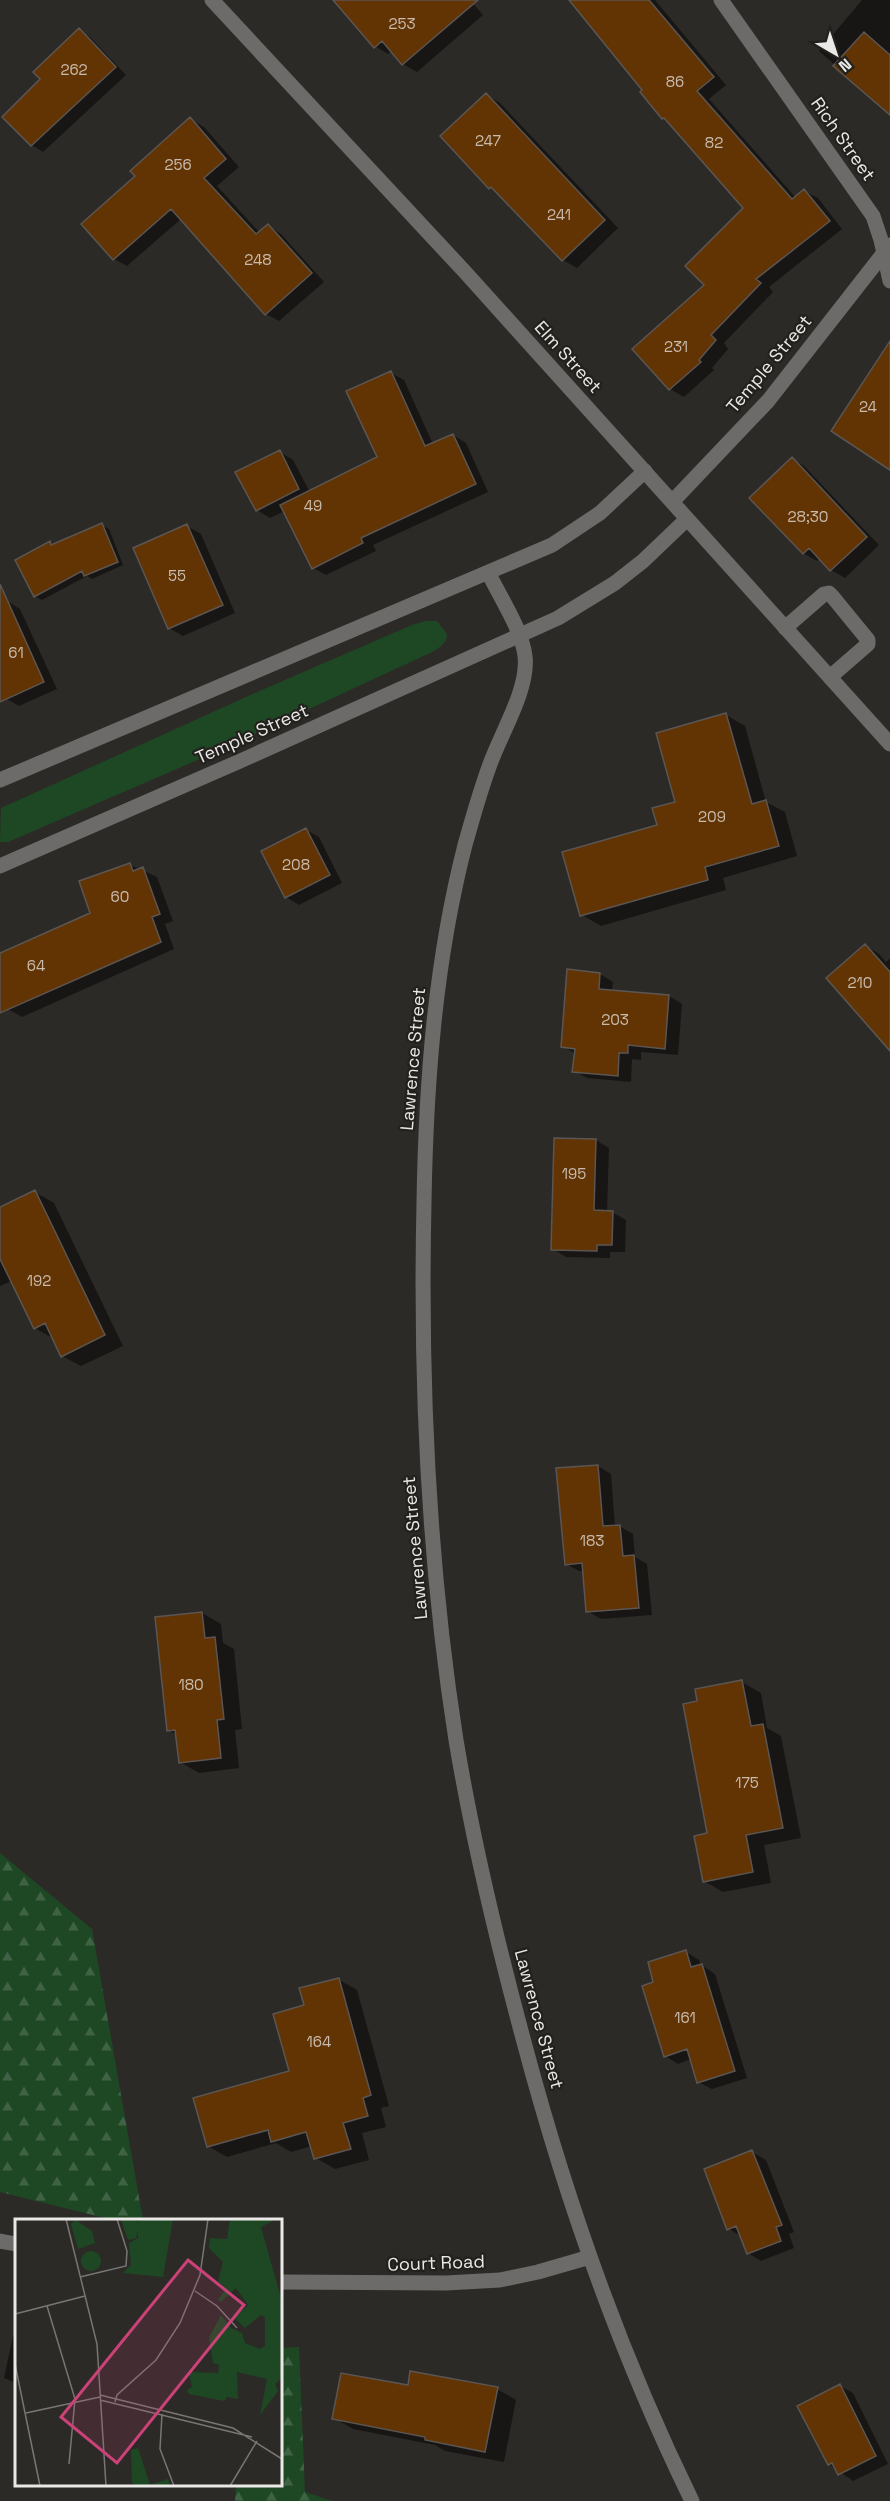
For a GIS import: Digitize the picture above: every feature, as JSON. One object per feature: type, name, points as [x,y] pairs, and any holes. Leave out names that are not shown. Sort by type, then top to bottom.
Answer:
[{"type":"street","name":"Elm Street","points":[[212,0],[401,202],[890,744]]},
{"type":"street","name":"Rich Street","points":[[721,0],[873,216],[887,249],[890,280]]},
{"type":"street","name":"Temple Street","points":[[672,502],[768,401],[887,249]]},
{"type":"street","points":[[0,780],[489,574],[552,545],[579,529],[645,471]]},
{"type":"street","name":"Temple Street","points":[[0,866],[238,762],[568,612],[615,583],[643,561],[687,519]]},
{"type":"street","name":"Lawrence Street","points":[[489,574],[518,635],[525,657],[523,680],[491,761],[469,833],[442,952],[433,1034],[427,1116],[422,1291],[428,1478],[442,1630],[456,1740],[473,1830],[534,2079],[590,2257],[634,2373],[692,2501]]},
{"type":"street","points":[[785,628],[824,594],[829,593],[832,596],[868,640],[868,644],[830,677]]},
{"type":"street","points":[[0,2241],[15,2244]]},
{"type":"street","name":"Court Road","points":[[282,2282],[376,2284],[481,2282],[538,2272],[590,2257]]},
{"type":"green space","points":[[426,621],[437,621],[447,634],[447,638],[439,648],[216,752],[8,842],[0,842],[1,808],[264,689]]},
{"type":"green space","points":[[0,1853],[92,1929],[143,2219],[109,2219],[0,2192]]},
{"type":"green space","points":[[299,2347],[305,2492],[332,2501],[235,2501],[236,2486],[282,2486],[282,2348]]},
{"type":"building","points":[[333,0],[478,0],[402,65],[382,41],[374,48]]},
{"type":"building","points":[[569,0],[649,0],[714,77],[697,91],[792,199],[804,189],[830,221],[756,279],[761,283],[711,335],[716,340],[699,360],[701,362],[669,390],[632,349],[704,285],[685,266],[743,208],[664,118],[662,119],[640,92],[642,90]]},
{"type":"building","points":[[79,28],[116,67],[31,146],[2,117],[40,79],[33,72]]},
{"type":"building","points":[[864,32],[890,55],[890,115],[833,66]]},
{"type":"building","points":[[486,93],[605,220],[562,261],[491,187],[489,189],[440,136]]},
{"type":"building","points":[[190,117],[226,159],[204,178],[256,234],[268,224],[312,273],[265,315],[171,209],[113,260],[81,224],[135,176],[130,171]]},
{"type":"building","points":[[890,341],[890,470],[831,431]]},
{"type":"building","points":[[391,371],[425,446],[453,434],[476,484],[361,538],[363,543],[312,569],[280,505],[377,457],[346,391]]},
{"type":"building","points":[[280,450],[299,489],[256,511],[235,472]]},
{"type":"building","points":[[792,457],[867,537],[830,571],[809,548],[803,554],[749,498]]},
{"type":"building","points":[[102,523],[118,562],[84,576],[82,571],[34,597],[15,560],[50,541],[51,545]]},
{"type":"building","points":[[187,524],[223,605],[168,629],[133,548]]},
{"type":"building","points":[[0,584],[44,682],[0,702]]},
{"type":"building","points":[[726,713],[752,804],[766,800],[779,846],[705,867],[708,880],[580,916],[562,852],[657,825],[652,808],[675,802],[656,733]]},
{"type":"building","points":[[306,828],[330,875],[285,898],[261,851]]},
{"type":"building","points":[[130,863],[133,871],[143,867],[160,914],[152,917],[161,942],[0,1013],[0,953],[90,913],[79,881]]},
{"type":"building","points":[[865,944],[890,972],[890,1051],[826,978]]},
{"type":"building","points":[[567,969],[600,973],[599,989],[669,995],[665,1049],[628,1045],[628,1053],[619,1053],[618,1076],[572,1072],[575,1049],[561,1047]]},
{"type":"building","points":[[554,1138],[596,1139],[594,1210],[613,1211],[612,1245],[597,1245],[597,1251],[551,1250]]},
{"type":"building","points":[[35,1190],[105,1335],[61,1357],[45,1323],[34,1329],[0,1259],[0,1207]]},
{"type":"building","points":[[598,1465],[603,1526],[620,1525],[623,1556],[634,1555],[639,1608],[586,1612],[582,1563],[565,1565],[556,1468]]},
{"type":"building","points":[[202,1612],[205,1638],[215,1637],[224,1719],[217,1720],[221,1758],[179,1763],[175,1730],[167,1731],[155,1617]]},
{"type":"building","points":[[742,1680],[751,1726],[763,1724],[783,1828],[746,1835],[753,1872],[703,1882],[694,1836],[707,1833],[683,1704],[697,1701],[695,1689]]},
{"type":"building","points":[[686,1950],[691,1967],[702,1964],[735,2071],[697,2083],[687,2049],[664,2057],[642,1986],[653,1982],[648,1962]]},
{"type":"building","points":[[339,1978],[371,2095],[363,2098],[368,2116],[343,2123],[351,2149],[314,2159],[306,2132],[271,2142],[268,2130],[207,2147],[193,2098],[289,2071],[273,2014],[304,2005],[299,1988]]},
{"type":"building","points":[[752,2150],[782,2225],[776,2227],[781,2241],[747,2254],[736,2226],[727,2230],[704,2169]]},
{"type":"building","points":[[410,2371],[498,2387],[485,2452],[425,2440],[425,2437],[332,2419],[341,2373],[408,2385]]},
{"type":"building","points":[[840,2384],[876,2456],[838,2475],[832,2463],[828,2465],[797,2406]]}]
